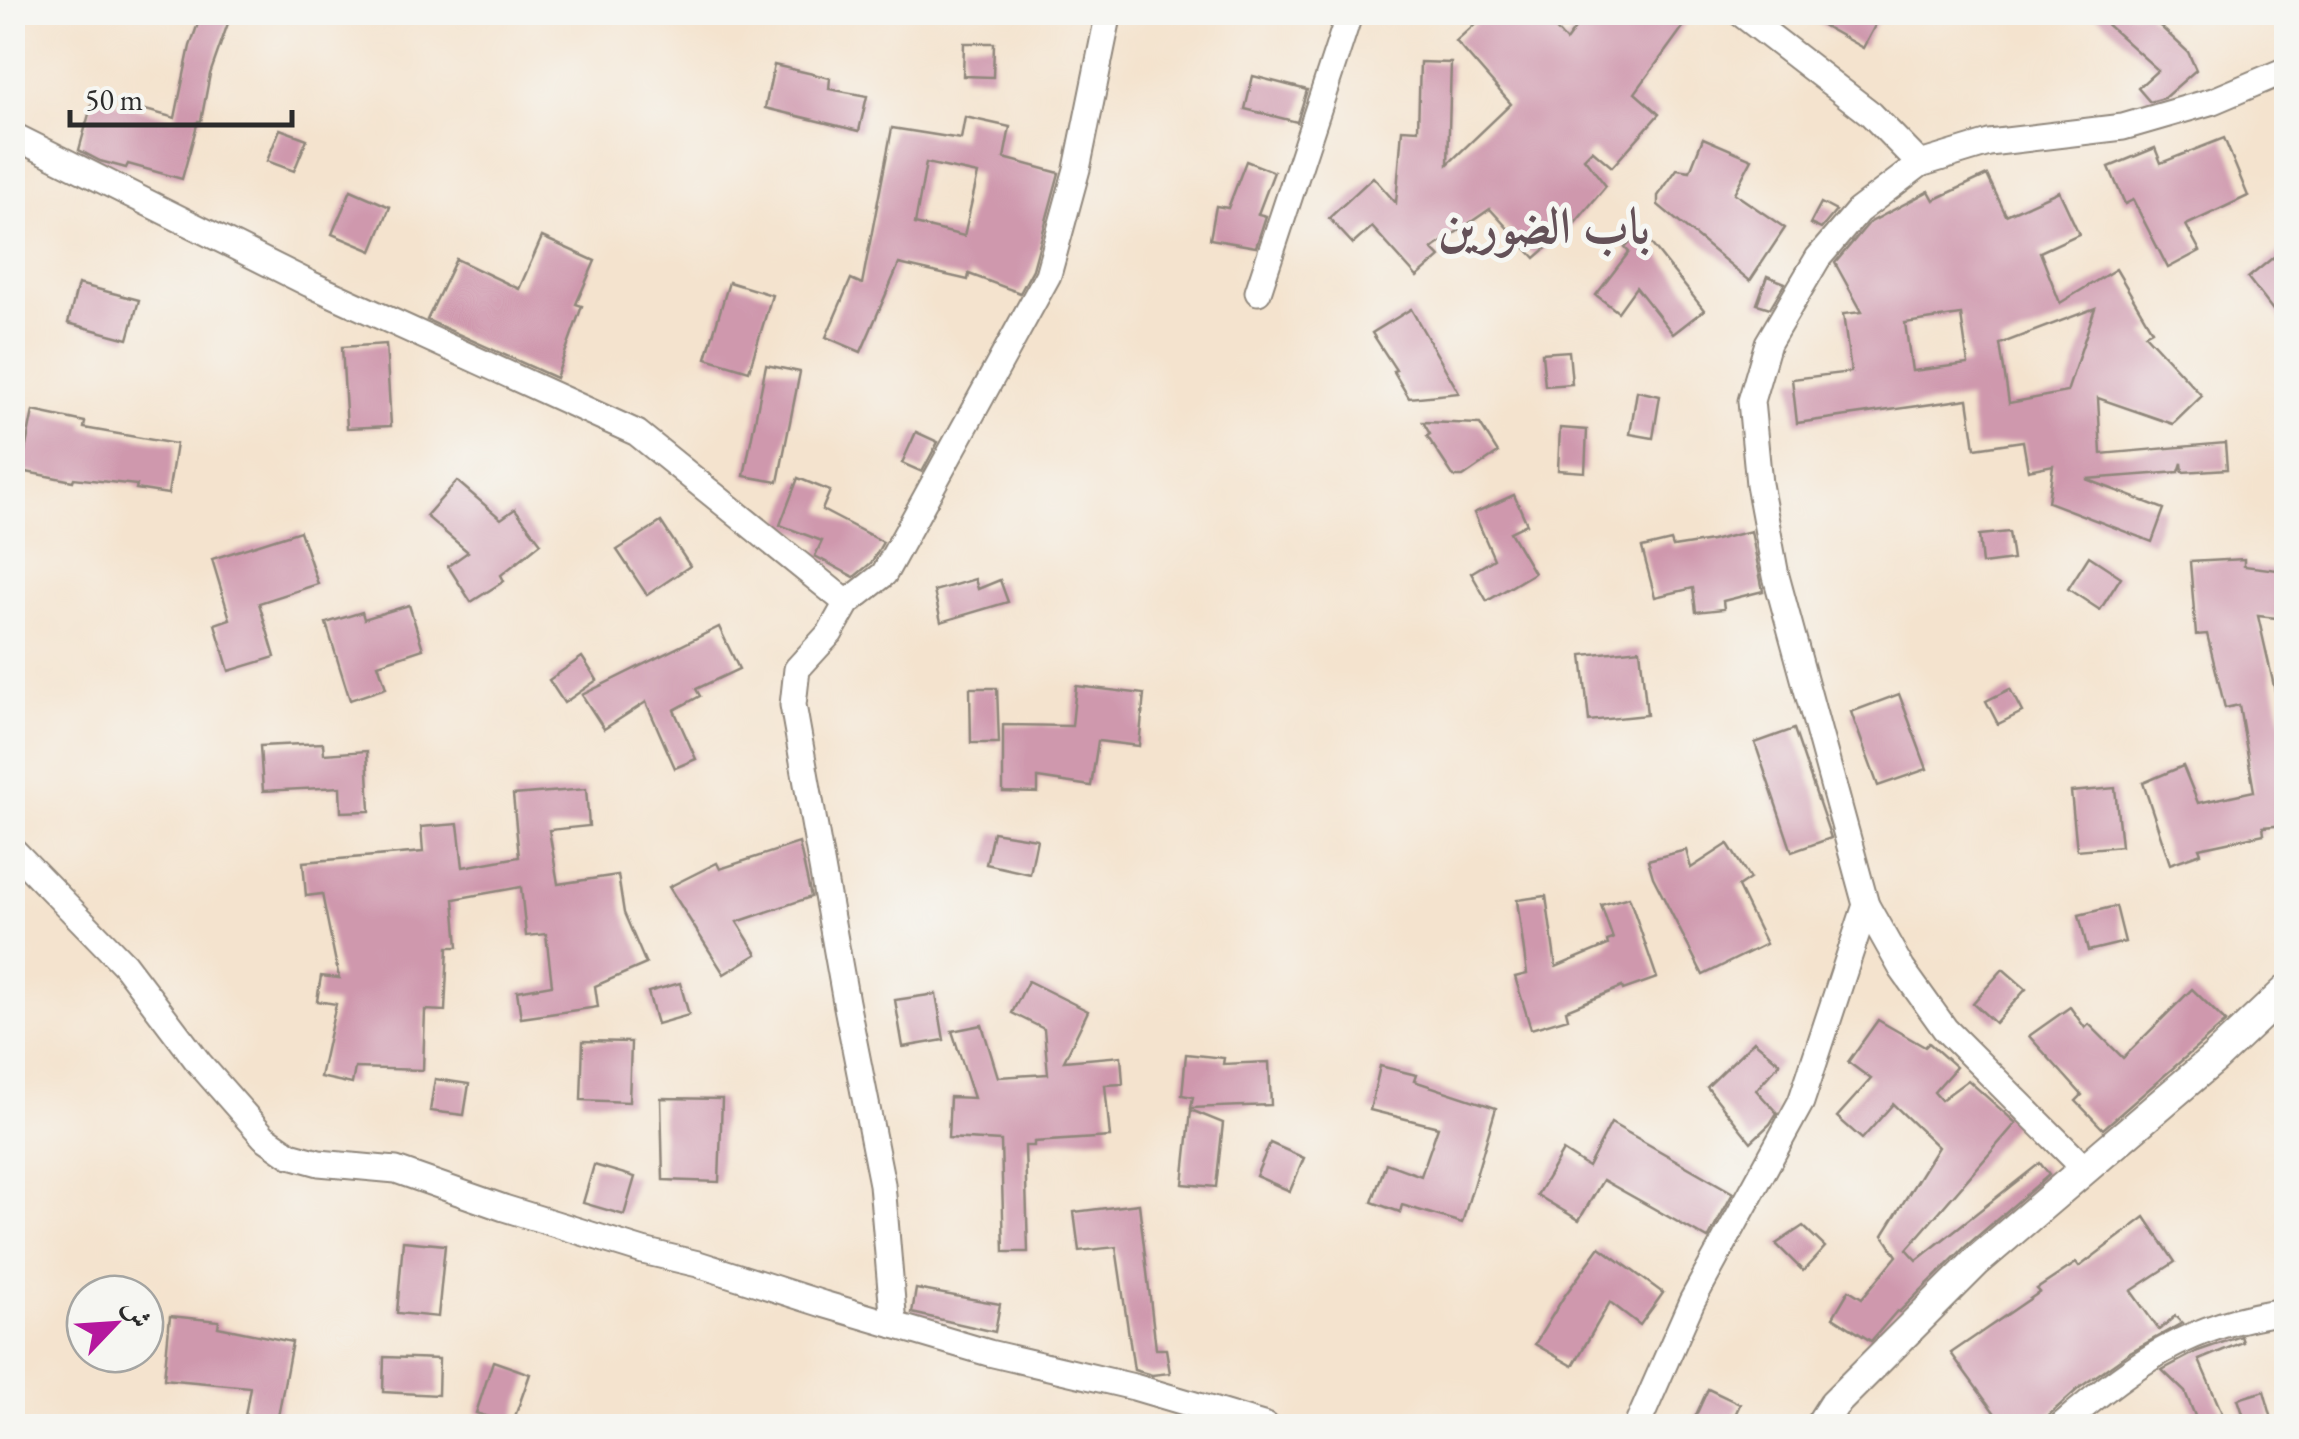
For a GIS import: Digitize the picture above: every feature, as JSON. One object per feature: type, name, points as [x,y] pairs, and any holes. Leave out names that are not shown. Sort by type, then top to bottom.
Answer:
[{"type":"street","points":[[894,1325],[882,1184],[794,705],[798,669],[830,632],[847,603],[884,574],[1048,275],[1077,168],[1108,12]]},
{"type":"street","points":[[1258,292],[1350,12]]},
{"type":"street","points":[[1744,14],[1871,114],[1920,164]]},
{"type":"street","points":[[2085,1169],[1945,1028],[1902,969],[1866,905],[1776,576],[1759,484],[1751,401],[1768,343],[1818,258],[1858,210],[1920,164],[1989,143],[2124,127],[2213,101],[2286,70]]},
{"type":"street","points":[[12,135],[310,284],[637,433],[847,603]]},
{"type":"street","points":[[12,849],[124,964],[199,1063],[264,1137],[290,1155],[396,1170],[504,1208],[989,1353],[1134,1387],[1266,1426]]},
{"type":"street","points":[[1638,1426],[1692,1300],[1801,1102],[1866,905]]},
{"type":"street","points":[[1820,1426],[1834,1404],[1977,1261],[2214,1058],[2286,991]]},
{"type":"street","points":[[2061,1426],[2098,1395],[2168,1348],[2213,1325],[2286,1311]]},
{"type":"building","points":[[202,12],[232,12],[210,74],[201,121],[182,179],[128,164],[126,168],[100,161],[79,150],[94,96],[175,118],[190,46]]},
{"type":"building","points":[[1488,12],[1541,12],[1566,41],[1587,12],[1694,12],[1635,93],[1659,114],[1612,167],[1592,150],[1584,158],[1606,186],[1575,223],[1535,258],[1490,209],[1432,249],[1440,257],[1417,277],[1372,227],[1353,244],[1329,218],[1373,177],[1396,203],[1402,129],[1418,130],[1420,62],[1451,63],[1448,164],[1511,104],[1456,41]]},
{"type":"building","points":[[1799,12],[1882,12],[1863,48]]},
{"type":"building","points":[[2093,12],[2145,12],[2188,52],[2196,70],[2164,98],[2150,102],[2138,88],[2158,70]]},
{"type":"building","points":[[964,43],[994,43],[993,77],[963,76]]},
{"type":"building","points":[[774,65],[830,78],[829,89],[867,96],[859,131],[765,108]]},
{"type":"building","points":[[1253,76],[1307,90],[1297,122],[1245,109]]},
{"type":"building","points":[[965,117],[1010,127],[1004,158],[1059,173],[1033,269],[1020,293],[969,274],[968,280],[899,264],[861,352],[826,337],[851,279],[862,284],[892,128],[961,139]],"holes":[[[926,163],[978,174],[964,236],[915,224]]]},
{"type":"building","points":[[280,129],[307,139],[294,171],[267,161]]},
{"type":"building","points":[[1703,138],[1752,159],[1734,193],[1785,228],[1750,281],[1658,205],[1658,196],[1677,169],[1690,171]]},
{"type":"building","points":[[2224,138],[2248,196],[2186,225],[2200,251],[2168,268],[2133,200],[2125,204],[2109,167],[2155,148],[2161,163]]},
{"type":"building","points":[[1246,161],[1274,172],[1258,214],[1266,216],[1256,247],[1210,239],[1216,206],[1228,208]]},
{"type":"building","points":[[1987,175],[2006,215],[2059,191],[2079,234],[2040,252],[2060,303],[2116,269],[2152,330],[2145,334],[2202,396],[2173,424],[2098,398],[2101,454],[2225,443],[2227,469],[2183,472],[2182,463],[2179,472],[2086,479],[2164,509],[2152,542],[2048,502],[2053,465],[2028,470],[2023,441],[1975,448],[1968,399],[1797,423],[1792,379],[1851,372],[1843,314],[1862,312],[1835,263],[1869,223],[1929,191],[1934,200]],"holes":[[[2095,308],[2067,392],[2009,403],[2000,344]],[[1961,315],[1968,364],[1912,371],[1905,323]]]},
{"type":"building","points":[[351,190],[390,207],[372,251],[332,234]]},
{"type":"building","points":[[1821,203],[1836,211],[1821,229],[1810,224]]},
{"type":"building","points":[[1641,231],[1704,310],[1673,334],[1636,287],[1618,312],[1596,295],[1629,252],[1625,248]]},
{"type":"building","points":[[542,237],[595,261],[576,304],[582,306],[556,378],[427,320],[456,259],[519,289]]},
{"type":"building","points":[[2286,247],[2286,327],[2248,278]]},
{"type":"building","points":[[1767,276],[1785,283],[1770,308],[1757,304]]},
{"type":"building","points":[[729,282],[772,295],[749,371],[706,358]]},
{"type":"building","points":[[78,284],[139,300],[128,339],[68,323]]},
{"type":"building","points":[[1411,309],[1459,393],[1409,398],[1393,371],[1396,370],[1372,333]]},
{"type":"building","points":[[386,344],[391,426],[347,428],[342,347]]},
{"type":"building","points":[[1569,351],[1572,384],[1545,386],[1542,353]]},
{"type":"building","points":[[766,365],[800,372],[778,482],[744,476]]},
{"type":"building","points":[[1637,391],[1660,396],[1653,438],[1630,434]]},
{"type":"building","points":[[33,411],[85,422],[84,428],[176,444],[168,494],[136,489],[137,485],[74,478],[73,481],[21,471]]},
{"type":"building","points":[[1423,422],[1480,424],[1498,453],[1463,477],[1454,477],[1427,436],[1430,434]]},
{"type":"building","points":[[1560,428],[1587,430],[1585,472],[1558,470]]},
{"type":"building","points":[[916,432],[938,442],[922,472],[902,463]]},
{"type":"building","points":[[798,478],[830,491],[822,510],[883,542],[871,563],[854,577],[815,556],[822,541],[780,525]]},
{"type":"building","points":[[457,481],[501,519],[515,509],[541,543],[501,575],[504,581],[471,602],[448,566],[468,552],[426,516]]},
{"type":"building","points":[[1514,495],[1527,524],[1510,532],[1534,573],[1487,601],[1471,573],[1494,559],[1474,513]]},
{"type":"building","points":[[661,522],[690,566],[647,595],[617,550]]},
{"type":"building","points":[[300,531],[318,584],[259,603],[275,657],[229,671],[215,624],[230,619],[212,559]]},
{"type":"building","points":[[1751,531],[1763,591],[1723,601],[1724,609],[1696,612],[1693,588],[1655,597],[1642,548],[1671,541],[1673,547]]},
{"type":"building","points":[[2009,532],[2013,560],[1982,564],[1979,535]]},
{"type":"building","points":[[2089,556],[2121,577],[2100,610],[2068,589]]},
{"type":"building","points":[[2244,559],[2244,566],[2286,571],[2286,619],[2258,616],[2286,739],[2286,825],[2263,827],[2264,834],[2199,848],[2201,853],[2170,864],[2143,783],[2183,766],[2198,803],[2254,791],[2239,705],[2225,708],[2207,634],[2196,635],[2190,562]]},
{"type":"building","points":[[975,579],[978,589],[1000,580],[1008,602],[941,622],[934,591]]},
{"type":"building","points":[[409,605],[423,649],[378,664],[386,688],[350,700],[326,623],[362,612],[364,619]]},
{"type":"building","points":[[719,627],[739,669],[696,689],[700,696],[674,710],[696,759],[675,768],[646,702],[604,729],[582,695]]},
{"type":"building","points":[[1640,649],[1647,715],[1589,721],[1582,655]]},
{"type":"building","points":[[582,657],[597,680],[564,703],[549,680]]},
{"type":"building","points":[[1076,686],[1144,694],[1139,746],[1098,741],[1091,786],[1038,778],[1038,793],[1003,792],[1003,725],[1072,726]]},
{"type":"building","points":[[970,688],[997,688],[999,743],[971,743]]},
{"type":"building","points":[[2010,689],[2022,712],[1998,724],[1986,701]]},
{"type":"building","points":[[1899,694],[1927,769],[1878,786],[1851,712]]},
{"type":"building","points":[[1794,729],[1831,838],[1792,852],[1755,743]]},
{"type":"building","points":[[323,743],[324,754],[367,751],[370,811],[341,812],[340,787],[263,791],[260,746]]},
{"type":"building","points":[[2115,788],[2121,846],[2077,850],[2071,792]]},
{"type":"building","points":[[586,789],[589,826],[549,830],[558,884],[618,875],[624,913],[646,964],[595,986],[598,1007],[521,1018],[517,991],[552,985],[546,934],[526,936],[521,887],[454,899],[458,947],[448,947],[445,1011],[425,1010],[423,1070],[355,1068],[352,1084],[320,1077],[336,1004],[317,1001],[321,976],[339,978],[322,894],[306,896],[303,862],[423,852],[421,827],[458,824],[463,867],[519,857],[513,795]]},
{"type":"building","points":[[993,832],[1037,839],[1030,874],[986,864]]},
{"type":"building","points":[[799,843],[811,897],[737,922],[757,954],[724,974],[669,887],[717,863],[720,869]]},
{"type":"building","points":[[1728,844],[1750,879],[1738,887],[1766,944],[1703,975],[1648,860],[1686,850],[1691,868]]},
{"type":"building","points":[[1546,896],[1556,967],[1608,945],[1607,941],[1613,939],[1601,905],[1629,897],[1657,978],[1623,990],[1622,987],[1566,1010],[1568,1018],[1531,1029],[1515,977],[1527,974],[1517,900]]},
{"type":"building","points":[[2116,906],[2125,942],[2088,951],[2079,915]]},
{"type":"building","points":[[2003,969],[2026,989],[1995,1023],[1973,1003]]},
{"type":"building","points":[[1028,981],[1088,1011],[1064,1061],[1121,1056],[1123,1084],[1105,1085],[1110,1137],[1034,1142],[1034,1146],[1025,1146],[1028,1252],[1004,1252],[1001,1141],[948,1138],[950,1097],[974,1098],[952,1031],[982,1025],[998,1077],[1048,1074],[1044,1029],[1012,1013]]},
{"type":"building","points":[[680,983],[689,1015],[657,1024],[648,992]]},
{"type":"building","points":[[2192,989],[2226,1022],[2103,1129],[2076,1101],[2082,1095],[2029,1036],[2070,1007],[2085,1028],[2089,1024],[2123,1058]]},
{"type":"building","points":[[936,994],[944,1040],[903,1047],[895,1000]]},
{"type":"building","points":[[1878,1020],[1925,1047],[1929,1043],[1956,1067],[1934,1092],[1941,1100],[1968,1080],[2016,1123],[1907,1249],[1917,1260],[2040,1163],[2049,1175],[1965,1247],[1871,1341],[1833,1317],[1849,1290],[1862,1298],[1897,1256],[1883,1235],[1938,1147],[1893,1104],[1862,1139],[1837,1117],[1871,1079],[1848,1062]]},
{"type":"building","points":[[583,1041],[631,1042],[629,1102],[581,1100]]},
{"type":"building","points":[[1754,1041],[1780,1063],[1756,1090],[1777,1113],[1751,1142],[1707,1087]]},
{"type":"building","points":[[1186,1054],[1224,1058],[1223,1064],[1269,1062],[1271,1105],[1191,1108],[1193,1097],[1182,1095]]},
{"type":"building","points":[[1380,1066],[1416,1075],[1414,1081],[1496,1108],[1462,1223],[1402,1205],[1400,1212],[1372,1202],[1386,1163],[1421,1176],[1438,1127],[1370,1110]]},
{"type":"building","points":[[435,1079],[469,1084],[464,1115],[430,1111]]},
{"type":"building","points":[[661,1098],[722,1099],[719,1182],[663,1180]]},
{"type":"building","points":[[1191,1110],[1223,1123],[1216,1187],[1183,1184]]},
{"type":"building","points":[[1611,1123],[1733,1193],[1708,1239],[1603,1180],[1579,1220],[1537,1195],[1563,1151],[1588,1167]]},
{"type":"building","points":[[1270,1143],[1304,1158],[1290,1191],[1256,1176]]},
{"type":"building","points":[[594,1165],[635,1177],[624,1215],[583,1203]]},
{"type":"building","points":[[1139,1204],[1156,1349],[1166,1349],[1170,1373],[1152,1375],[1134,1370],[1116,1247],[1079,1251],[1074,1212]]},
{"type":"building","points":[[2145,1217],[2175,1262],[2131,1291],[2159,1330],[2175,1316],[2182,1323],[2130,1352],[2079,1388],[2050,1414],[2045,1426],[2004,1426],[1951,1353],[2040,1292],[2037,1289],[2076,1263],[2079,1267]]},
{"type":"building","points":[[1803,1226],[1825,1247],[1803,1271],[1776,1244]]},
{"type":"building","points":[[403,1241],[445,1245],[438,1317],[397,1313]]},
{"type":"building","points":[[1600,1247],[1663,1293],[1640,1325],[1610,1302],[1573,1366],[1535,1344]]},
{"type":"building","points":[[916,1289],[1000,1304],[995,1332],[912,1313]]},
{"type":"building","points":[[170,1316],[219,1321],[218,1327],[292,1342],[277,1422],[245,1416],[250,1387],[164,1379]]},
{"type":"building","points":[[2241,1336],[2243,1342],[2199,1360],[2222,1413],[2198,1423],[2185,1392],[2162,1370],[2198,1351]]},
{"type":"building","points":[[384,1357],[439,1359],[438,1395],[383,1392]]},
{"type":"building","points":[[493,1361],[530,1374],[512,1425],[476,1413]]},
{"type":"building","points":[[1708,1389],[1740,1404],[1730,1426],[1691,1426]]},
{"type":"building","points":[[2264,1391],[2274,1426],[2247,1426],[2238,1399]]},
{"type":"district","name":"باب الضورين","points":[[1544,225]]}]
